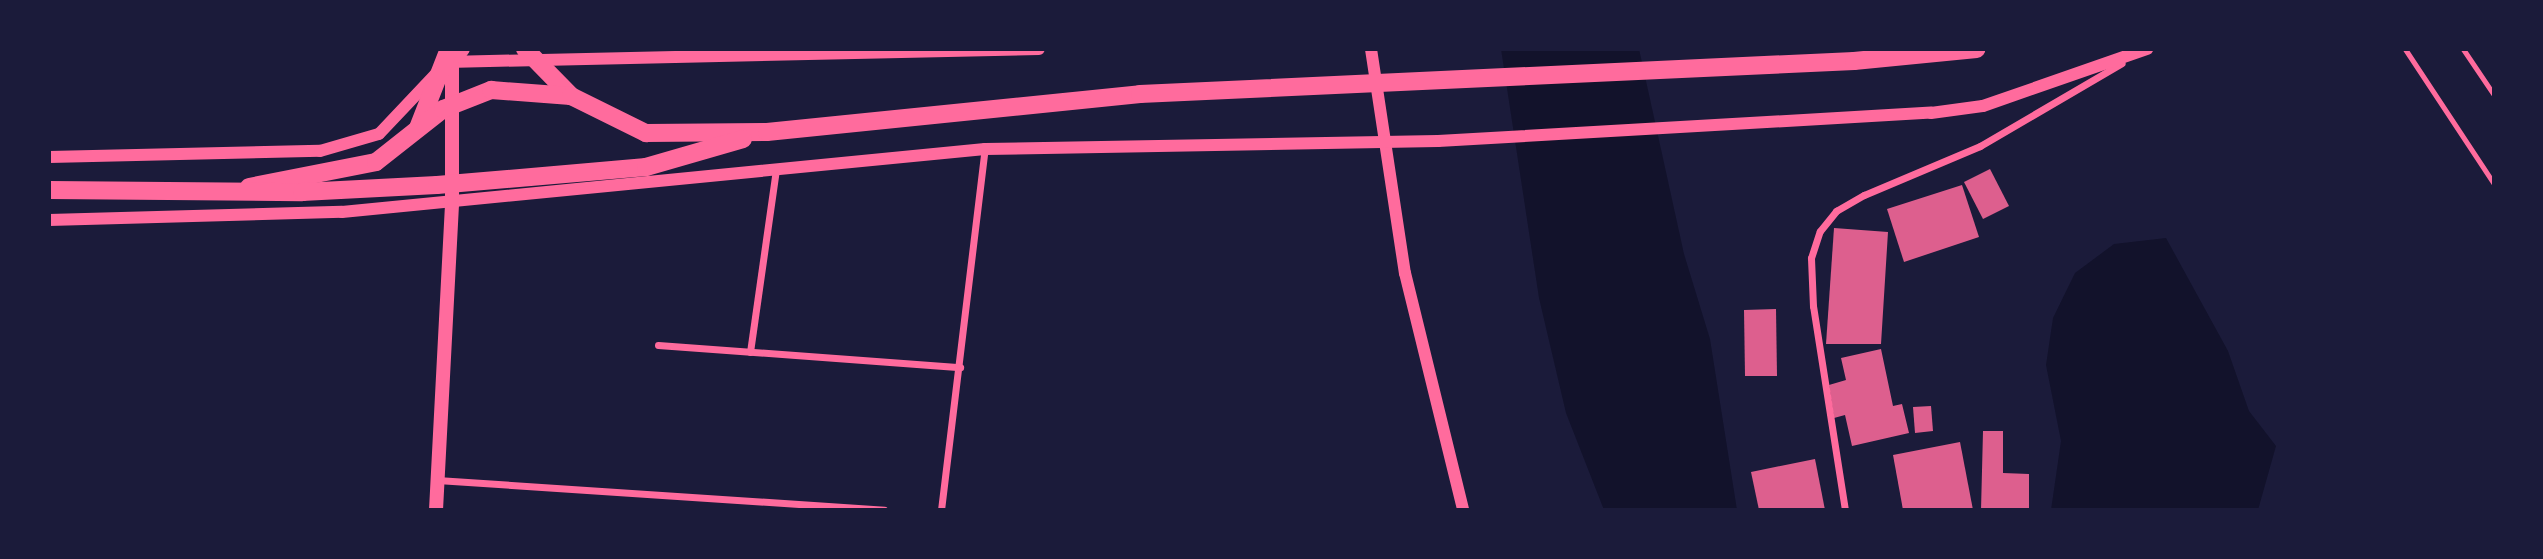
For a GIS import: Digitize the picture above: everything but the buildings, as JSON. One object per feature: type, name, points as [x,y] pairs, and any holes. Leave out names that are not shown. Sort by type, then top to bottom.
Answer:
[{"type":"main road","points":[[441,49],[451,57]]},
{"type":"main road","points":[[417,131],[451,57],[463,49]]},
{"type":"main road","points":[[525,49],[571,96],[646,134],[767,132],[1126,95],[1854,61],[1976,49]]},
{"type":"main road","points":[[436,510],[452,204],[451,57]]},
{"type":"main road","points":[[249,187],[376,162],[443,109],[491,90],[571,96]]},
{"type":"main road","points":[[49,190],[249,187],[302,192],[646,167],[767,132]]},
{"type":"street","points":[[49,157],[320,151],[379,134],[451,57],[1039,49]]},
{"type":"street","points":[[1371,49],[1405,273],[1463,510]]},
{"type":"street","points":[[49,220],[452,204],[985,149],[1438,141],[1931,113],[1983,106],[2147,49]]},
{"type":"street","points":[[1844,510],[1813,306],[1811,258],[1820,231],[1836,211],[1864,195],[1980,146],[2147,49]]},
{"type":"street","points":[[941,510],[985,149]]},
{"type":"street","points":[[750,352],[776,170]]},
{"type":"street","points":[[658,345],[960,367]]},
{"type":"street","points":[[436,480],[884,510]]},
{"type":"lane","points":[[2405,49],[2494,184]]},
{"type":"lane","points":[[2463,49],[2494,95]]},
{"type":"shaded area","points":[[1501,49],[1639,49],[1684,254],[1710,339],[1737,510],[1604,510],[1566,413],[1539,298]]},
{"type":"shaded area","points":[[2166,238],[2228,351],[2249,411],[2276,446],[2258,510],[2051,510],[2061,441],[2046,365],[2053,318],[2075,273],[2114,244]]}]
